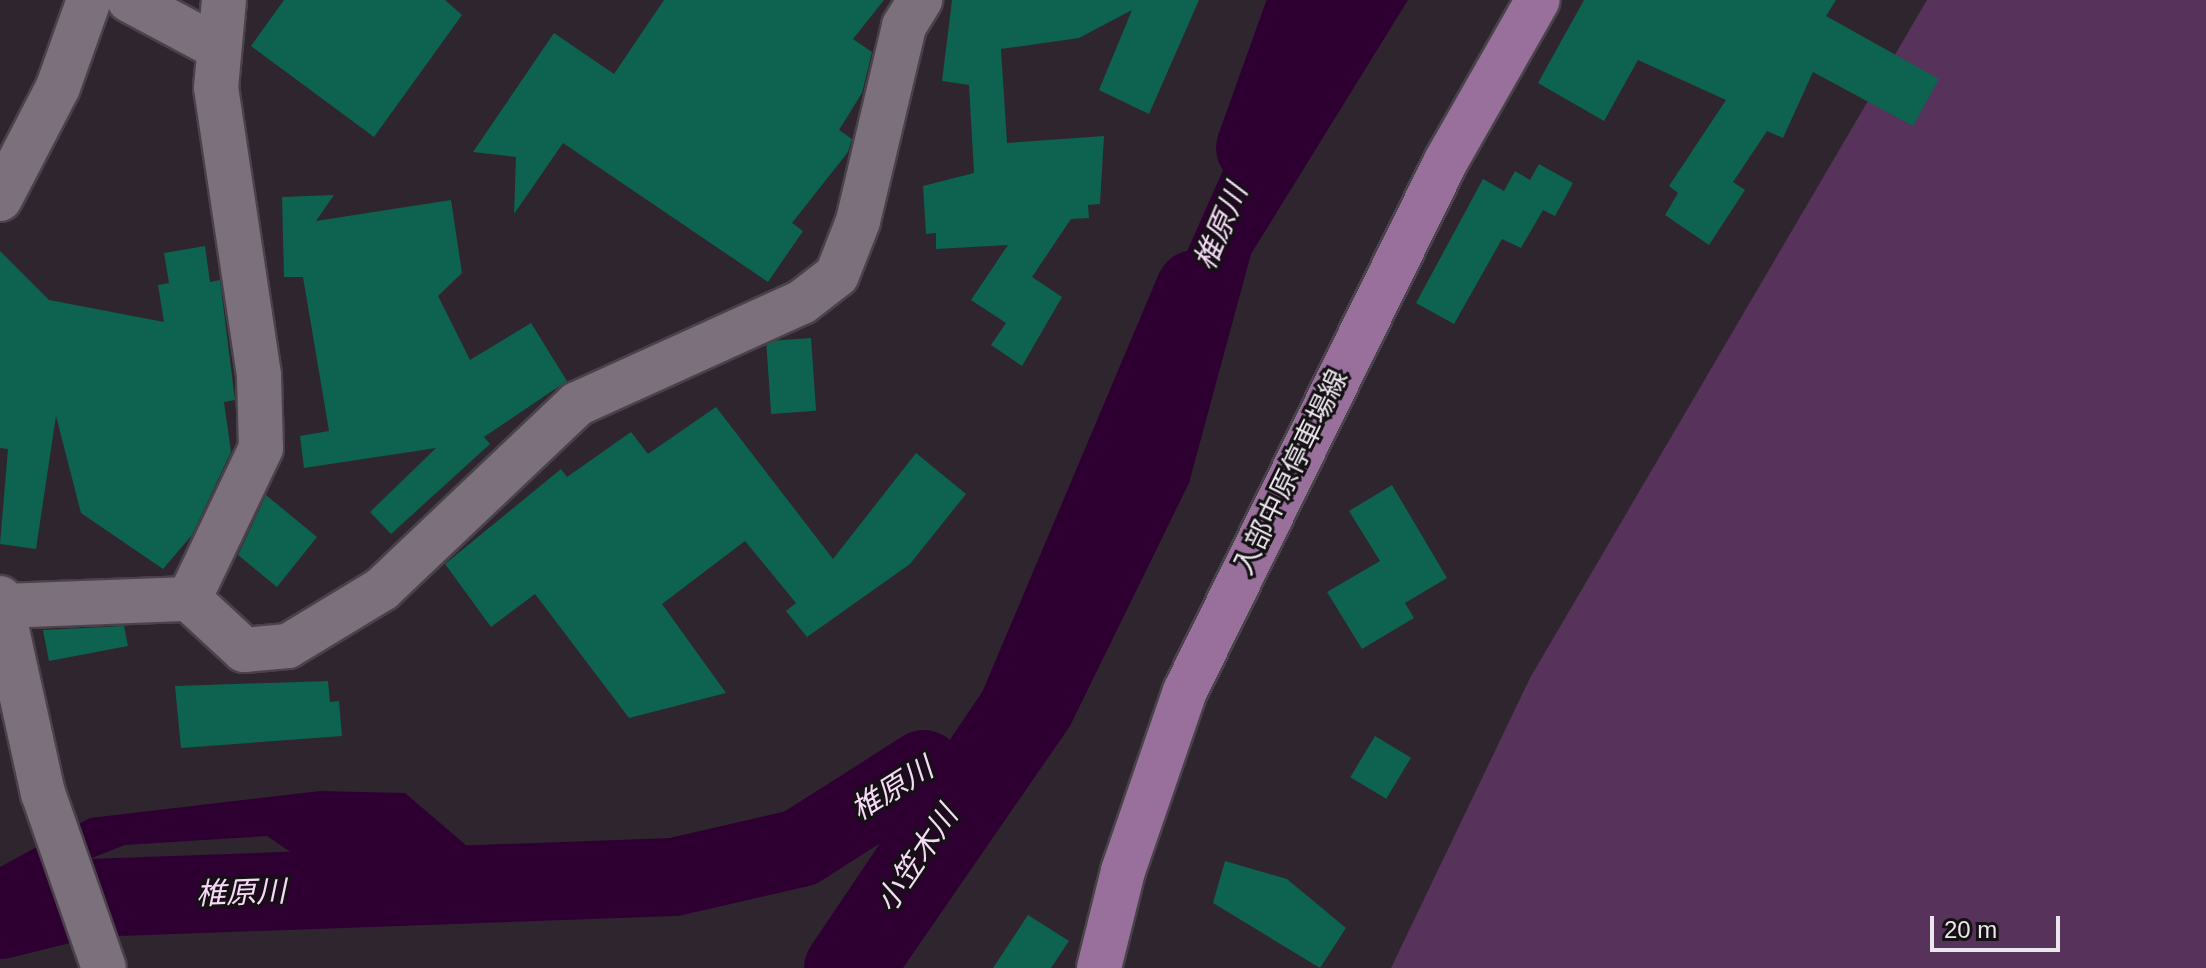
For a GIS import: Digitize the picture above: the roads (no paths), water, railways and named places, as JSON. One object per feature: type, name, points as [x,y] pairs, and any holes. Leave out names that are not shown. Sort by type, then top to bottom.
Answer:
[{"type":"main road","name":"入部中原停車場線","points":[[1099,968],[1123,871],[1185,691],[1446,161],[1538,0]]},
{"type":"street","points":[[0,199],[58,87],[89,0]]},
{"type":"street","points":[[129,0],[217,47]]},
{"type":"street","points":[[189,599],[261,448],[259,375],[216,88],[217,47],[224,0]]},
{"type":"street","points":[[104,968],[43,793],[1,602],[189,599],[244,650],[288,646],[382,589],[577,404],[802,302],[837,275],[858,221],[904,26],[920,0]]},
{"type":"water","points":[[1320,0],[1408,0],[1251,254],[1189,483],[1070,726],[903,968],[882,968],[999,764],[921,788],[673,898],[518,907],[403,859],[323,874],[267,836],[125,845],[0,894],[0,867],[90,818],[320,791],[405,793],[487,863],[652,885],[764,849],[1040,689],[1094,607],[1089,587],[1144,470],[1158,400],[1144,353],[1161,310],[1224,168]]},
{"type":"waterway","name":"椎原川","points":[[1255,148],[1308,0]]},
{"type":"waterway","name":"椎原川","points":[[843,968],[1017,710],[1195,289]]},
{"type":"waterway","name":"椎原川","points":[[0,920],[90,898],[674,877],[800,848],[924,769]]},
{"type":"water label","name":"小笠木川","points":[[917,859]]}]
